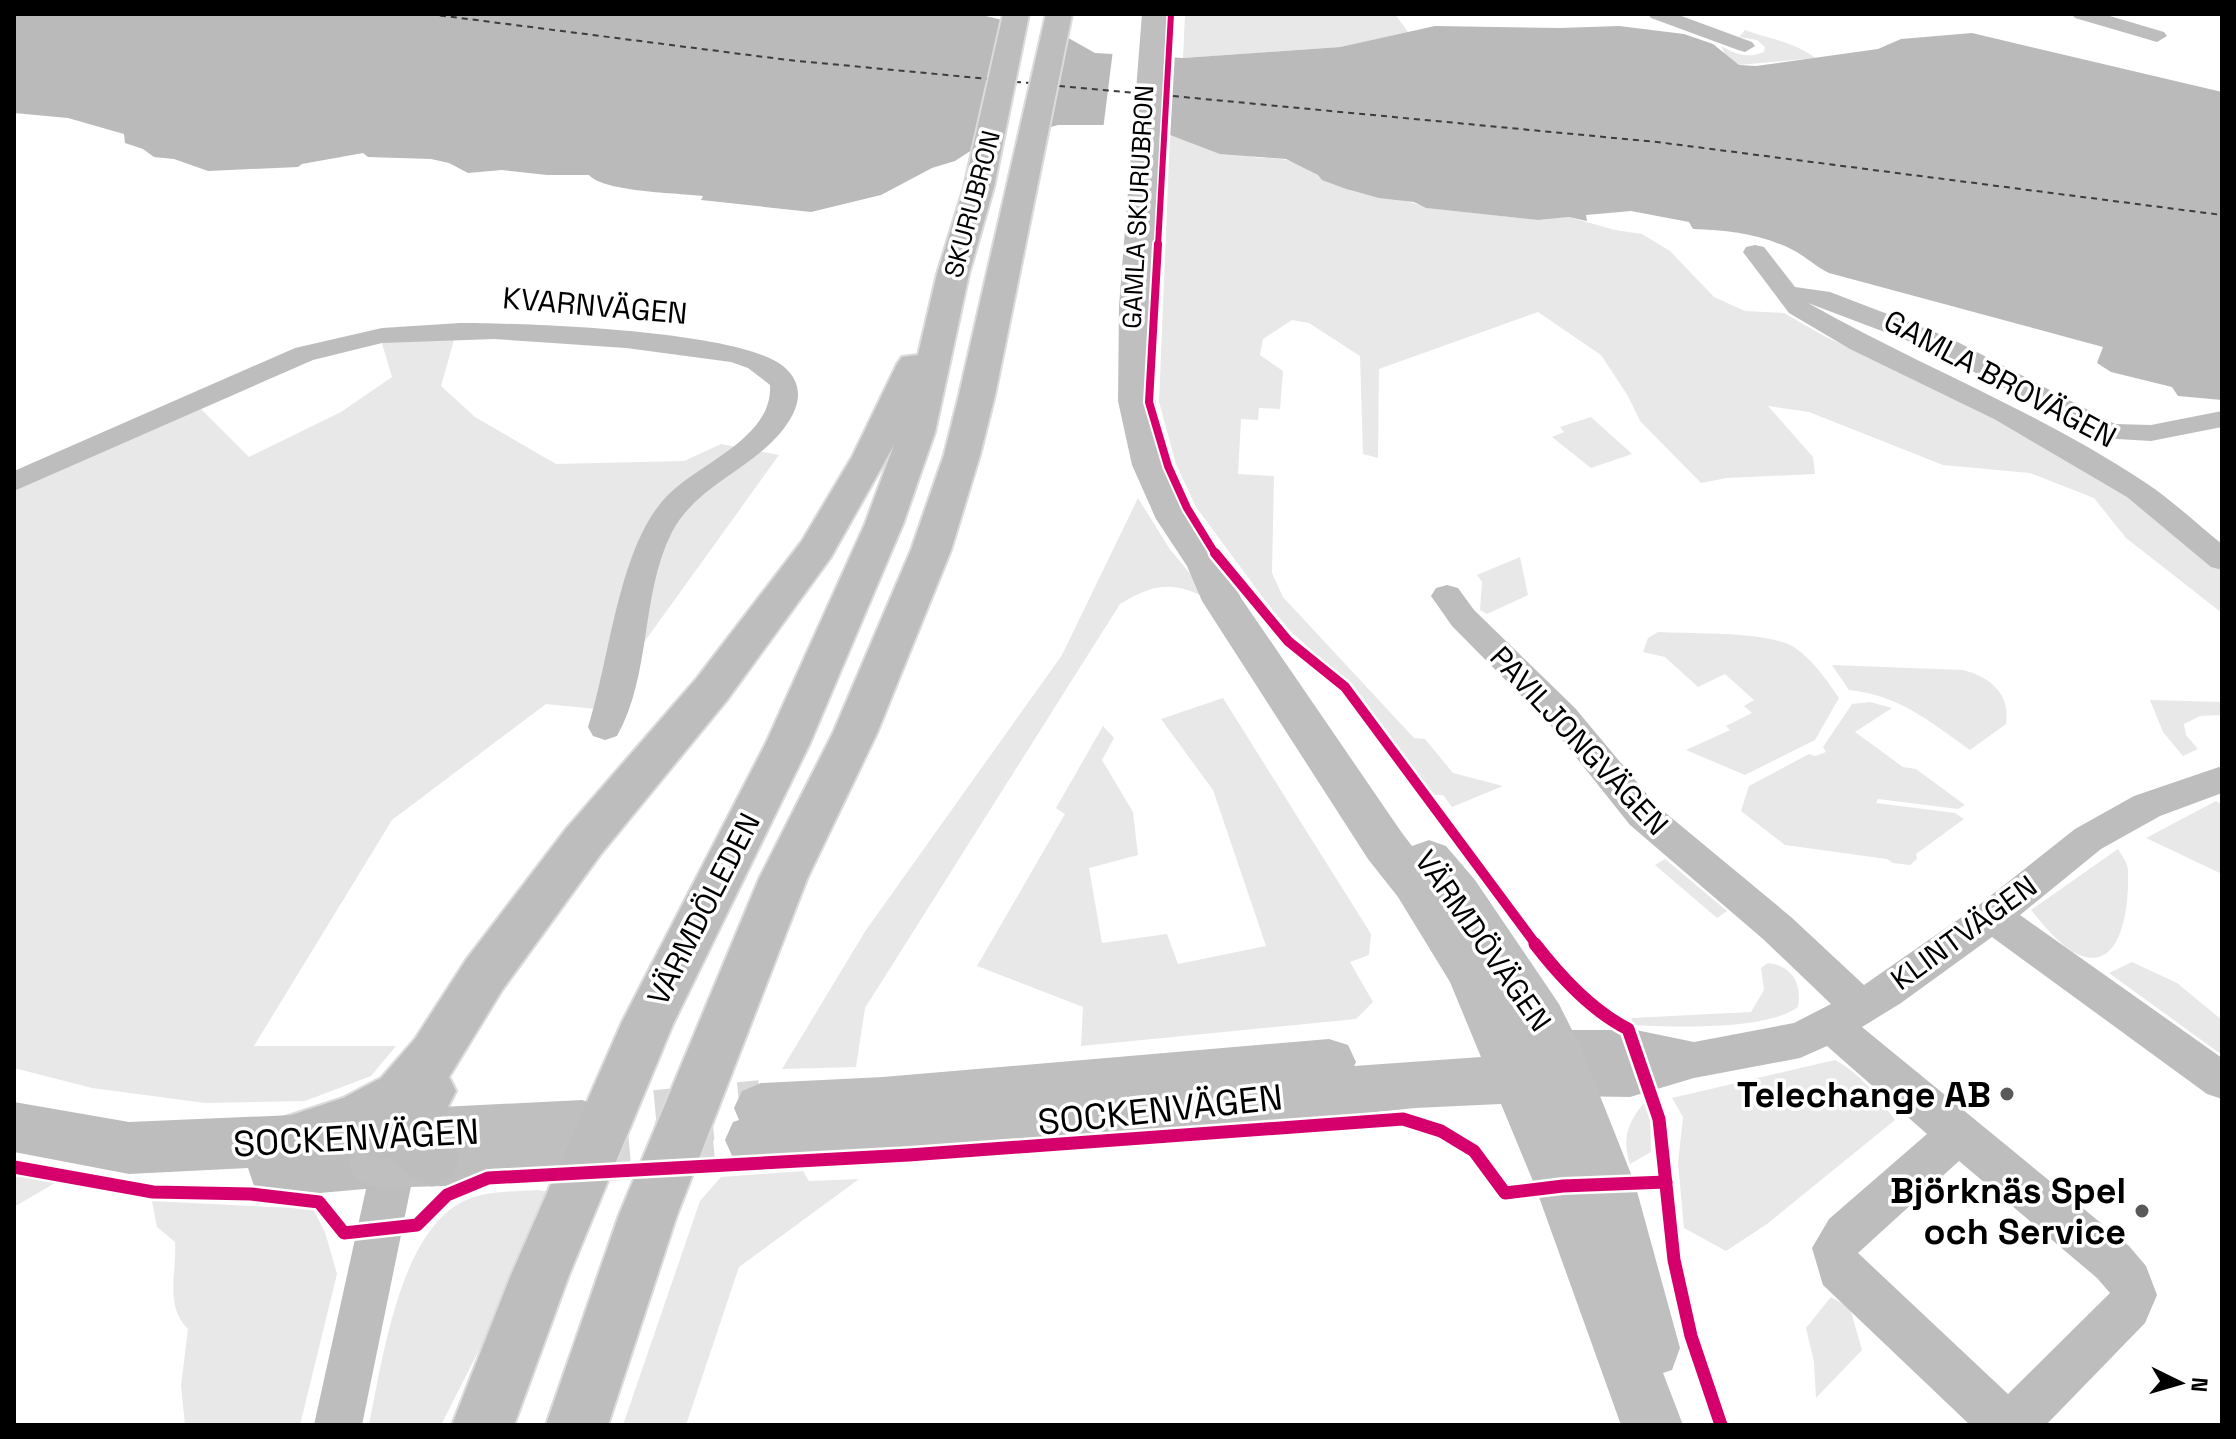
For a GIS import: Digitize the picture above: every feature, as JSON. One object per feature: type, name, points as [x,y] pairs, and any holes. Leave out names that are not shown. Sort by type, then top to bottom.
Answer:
[{"type":"main road","name":"SKURUBRON","points":[[913,393],[979,187],[1016,14]]},
{"type":"main road","name":"SKURUBRON","points":[[977,395],[1059,14]]},
{"type":"main road","name":"GAMLA SKURUBRON","points":[[1136,401],[1135,306],[1155,14]]},
{"type":"main road","name":"VÄRMDÖLEDEN","points":[[483,1425],[540,1275],[648,1022],[788,743],[884,524],[917,432],[913,393]]},
{"type":"main road","points":[[398,1141],[516,935],[583,842],[712,689],[817,548],[870,457],[913,393]]},
{"type":"main road","name":"VÄRMDÖLEDEN","points":[[577,1425],[648,1215],[783,879],[884,666],[931,550],[962,455],[977,395]]},
{"type":"main road","name":"VÄRMDÖVÄGEN","points":[[1136,401],[1151,465],[1175,519],[1206,564],[1222,601],[1385,846],[1415,883],[1535,1063],[1607,1184],[1670,1425]]},
{"type":"main road","name":"VÄRMDÖVÄGEN","points":[[1535,1063],[1563,1186],[1652,1425]]},
{"type":"main road","name":"SOCKENVÄGEN","points":[[757,1124],[1065,1119],[1415,1084],[1535,1063]]},
{"type":"main road","name":"SOCKENVÄGEN","points":[[14,1127],[129,1148],[287,1141],[578,1141]]},
{"type":"main road","name":"SOCKENVÄGEN","points":[[129,1148],[175,1168],[259,1172],[398,1141]]},
{"type":"street","points":[[1658,14],[1745,46]]},
{"type":"street","points":[[2082,14],[2157,36]]},
{"type":"street","name":"GAMLA BROVÄGEN","points":[[1755,252],[1798,308],[1838,332],[2004,413],[2137,490],[2222,560]]},
{"type":"street","points":[[1786,293],[1821,297],[1941,344],[2110,432],[2151,433],[2222,419]]},
{"type":"street","name":"KVARNVÄGEN","points":[[14,482],[304,354],[351,340],[407,334],[566,332],[703,349],[764,365],[779,375],[785,389],[779,413],[768,429],[697,484],[660,524],[643,570],[618,686],[605,727]]},
{"type":"street","name":"PAVILJONGVÄGEN","points":[[1447,596],[1463,618],[1563,717],[1643,815],[1777,928],[1846,1016],[1958,1134],[2113,1262],[2130,1282],[2134,1295],[2129,1307],[2019,1418],[2005,1419],[1994,1414],[1839,1269],[1834,1248],[1845,1234],[1958,1134]]},
{"type":"street","name":"KLINTVÄGEN","points":[[1535,1063],[1630,1079],[1694,1060],[1800,1040],[1846,1016],[1992,916],[2088,839],[2147,806],[2222,779]]},
{"type":"street","points":[[1992,916],[2222,1081]]},
{"type":"street","points":[[338,1425],[398,1141]]},
{"type":"shaded area","points":[[14,14],[978,14],[1063,35],[1095,53],[1183,58],[1340,47],[1435,26],[1619,26],[1684,34],[1713,44],[1739,65],[1756,66],[1878,49],[1901,39],[1972,33],[2222,92],[2222,400],[2178,396],[2172,387],[2111,372],[2097,363],[2103,347],[1829,273],[1793,250],[1757,237],[1693,229],[1689,222],[1631,211],[1586,215],[1587,221],[1569,217],[1538,220],[1426,208],[1414,202],[1379,198],[1346,189],[1322,180],[1286,159],[1220,154],[1170,135],[1111,125],[1058,125],[975,148],[955,161],[932,168],[881,195],[811,212],[625,188],[597,181],[589,175],[547,175],[502,170],[468,173],[449,163],[431,159],[368,157],[363,153],[298,167],[208,171],[174,159],[154,157],[143,149],[125,143],[124,134],[68,118],[14,113]]},
{"type":"shaded area","points":[[1185,14],[1395,14],[1408,32],[1340,47],[1183,58]]},
{"type":"shaded area","points":[[1745,30],[1790,44],[1816,58],[1739,65],[1728,60],[1721,46],[1747,55],[1764,52],[1765,47],[1757,40],[1739,37]]},
{"type":"shaded area","points":[[1170,135],[1253,157],[1286,160],[1341,187],[1427,208],[1538,220],[1569,217],[1642,234],[1670,251],[1714,297],[1745,311],[1784,313],[1824,336],[1958,398],[2144,506],[2222,571],[2222,613],[2126,538],[2094,498],[2030,473],[1943,465],[1809,412],[1768,406],[1813,457],[1815,474],[1727,478],[1701,483],[1640,421],[1601,355],[1538,312],[1379,369],[1378,458],[1363,454],[1360,356],[1309,323],[1292,320],[1263,339],[1260,355],[1283,371],[1280,409],[1259,408],[1258,420],[1241,419],[1238,474],[1274,476],[1272,573],[1283,597],[1414,738],[1425,739],[1453,773],[1503,786],[1452,807],[1443,795],[1434,795],[1341,676],[1291,632],[1267,603],[1196,507],[1176,464],[1159,402]]},
{"type":"shaded area","points":[[381,340],[454,340],[441,386],[475,417],[556,464],[684,461],[721,444],[779,455],[596,709],[546,704],[392,820],[254,1046],[396,1046],[371,1076],[305,1101],[205,1103],[92,1088],[14,1068],[14,491],[196,404],[249,457],[341,412],[392,377]]},
{"type":"shaded area","points":[[1591,417],[1632,454],[1591,468],[1552,437],[1564,432],[1560,427]]},
{"type":"shaded area","points":[[1138,498],[1169,548],[1206,593],[1200,595],[1178,588],[1158,588],[1120,604],[865,1008],[856,1067],[782,1069],[866,930],[1062,655]]},
{"type":"shaded area","points":[[1520,557],[1528,595],[1487,614],[1480,610],[1482,582],[1477,575]]},
{"type":"shaded area","points":[[1658,632],[1748,636],[1782,642],[1807,658],[1839,698],[1815,740],[1745,775],[1686,750],[1730,730],[1726,726],[1752,713],[1744,706],[1754,700],[1725,674],[1698,687],[1665,657],[1643,652],[1648,638]]},
{"type":"shaded area","points":[[1832,665],[1963,670],[1973,673],[1990,682],[2002,696],[2007,713],[2006,724],[1970,750],[1899,704],[1849,690]]},
{"type":"shaded area","points":[[1223,698],[1371,934],[1369,955],[1350,962],[1373,1002],[1356,1019],[1081,1046],[1083,1007],[977,966],[1065,814],[1056,808],[1103,726],[1114,738],[1102,760],[1133,812],[1138,855],[1089,868],[1102,943],[1167,934],[1178,964],[1266,946],[1213,790],[1161,719]]},
{"type":"shaded area","points":[[2150,700],[2222,702],[2222,715],[2200,716],[2184,724],[2186,735],[2198,749],[2183,756],[2163,732]]},
{"type":"shaded area","points":[[1870,702],[1892,708],[1855,732],[1903,767],[1916,769],[1965,805],[1958,809],[1878,799],[1876,803],[1955,813],[1964,819],[1916,854],[1917,859],[1910,865],[1785,845],[1741,811],[1749,786],[1809,754],[1815,756],[1826,752],[1823,747],[1852,704]]},
{"type":"shaded area","points":[[2216,801],[2222,805],[2222,874],[2146,838]]},
{"type":"shaded area","points":[[2118,849],[2128,871],[2122,929],[2107,952],[2096,957],[2082,956],[2061,942],[2031,910]]},
{"type":"shaded area","points":[[1665,859],[1727,911],[1717,918],[1655,865]]},
{"type":"shaded area","points":[[2132,962],[2177,983],[2222,1020],[2222,1055],[2109,973]]},
{"type":"shaded area","points":[[1768,963],[1789,972],[1797,983],[1798,1007],[1783,1015],[1717,1026],[1630,1025],[1632,1018],[1751,1012],[1764,990],[1761,968]]},
{"type":"shaded area","points":[[1835,1060],[1861,1079],[1895,1120],[1767,1224],[1726,1251],[1684,1228],[1678,1163],[1683,1117],[1672,1098]]},
{"type":"shaded area","points":[[1643,1104],[1650,1106],[1651,1152],[1630,1164],[1626,1147],[1628,1132]]},
{"type":"shaded area","points":[[14,1171],[60,1180],[14,1207]]},
{"type":"shaded area","points":[[803,1171],[809,1181],[859,1179],[739,1267],[686,1425],[623,1425],[700,1201],[721,1177]]},
{"type":"shaded area","points":[[538,1190],[559,1193],[441,1425],[369,1425],[396,1303],[422,1243],[439,1220],[460,1203],[498,1192]]},
{"type":"shaded area","points":[[152,1201],[313,1209],[325,1232],[337,1274],[300,1425],[185,1425],[181,1386],[188,1329],[176,1310],[174,1299],[175,1242],[157,1227]]},
{"type":"shaded area","points":[[1831,1297],[1850,1308],[1862,1350],[1816,1398],[1814,1362],[1806,1328]]},
{"type":"pier","points":[[1006,17],[1064,31],[1043,134],[988,146]]},
{"type":"pier","points":[[1113,50],[1175,53],[1170,140],[1134,129],[1103,130]]},
{"type":"ferry route","points":[[429,14],[788,60],[989,79]]},
{"type":"ferry route","points":[[1015,82],[1032,83]]},
{"type":"ferry route","points":[[1059,86],[1136,93]]},
{"type":"ferry route","points":[[1162,95],[1657,142],[2222,215]]},
{"type":"tunnel","points":[[656,1118],[761,1108]]},
{"type":"tunnel","points":[[574,1156],[753,1140]]},
{"type":"cycle path","points":[[1171,14],[1149,402],[1168,466],[1187,508],[1221,563],[1288,641],[1345,687],[1551,965],[1612,1021],[1628,1029],[1659,1119],[1674,1260],[1691,1336],[1721,1425]]},
{"type":"cycle path","points":[[14,1167],[153,1192],[251,1194],[319,1202],[344,1233],[417,1225],[447,1195],[488,1178],[909,1155],[1403,1119],[1441,1131],[1474,1151],[1505,1193],[1563,1186],[1666,1182]]},
{"type":"place","name":"Telechange AB","points":[[2007,1094]]},
{"type":"place","name":"Björknäs Spel och Service","points":[[2142,1211]]}]
